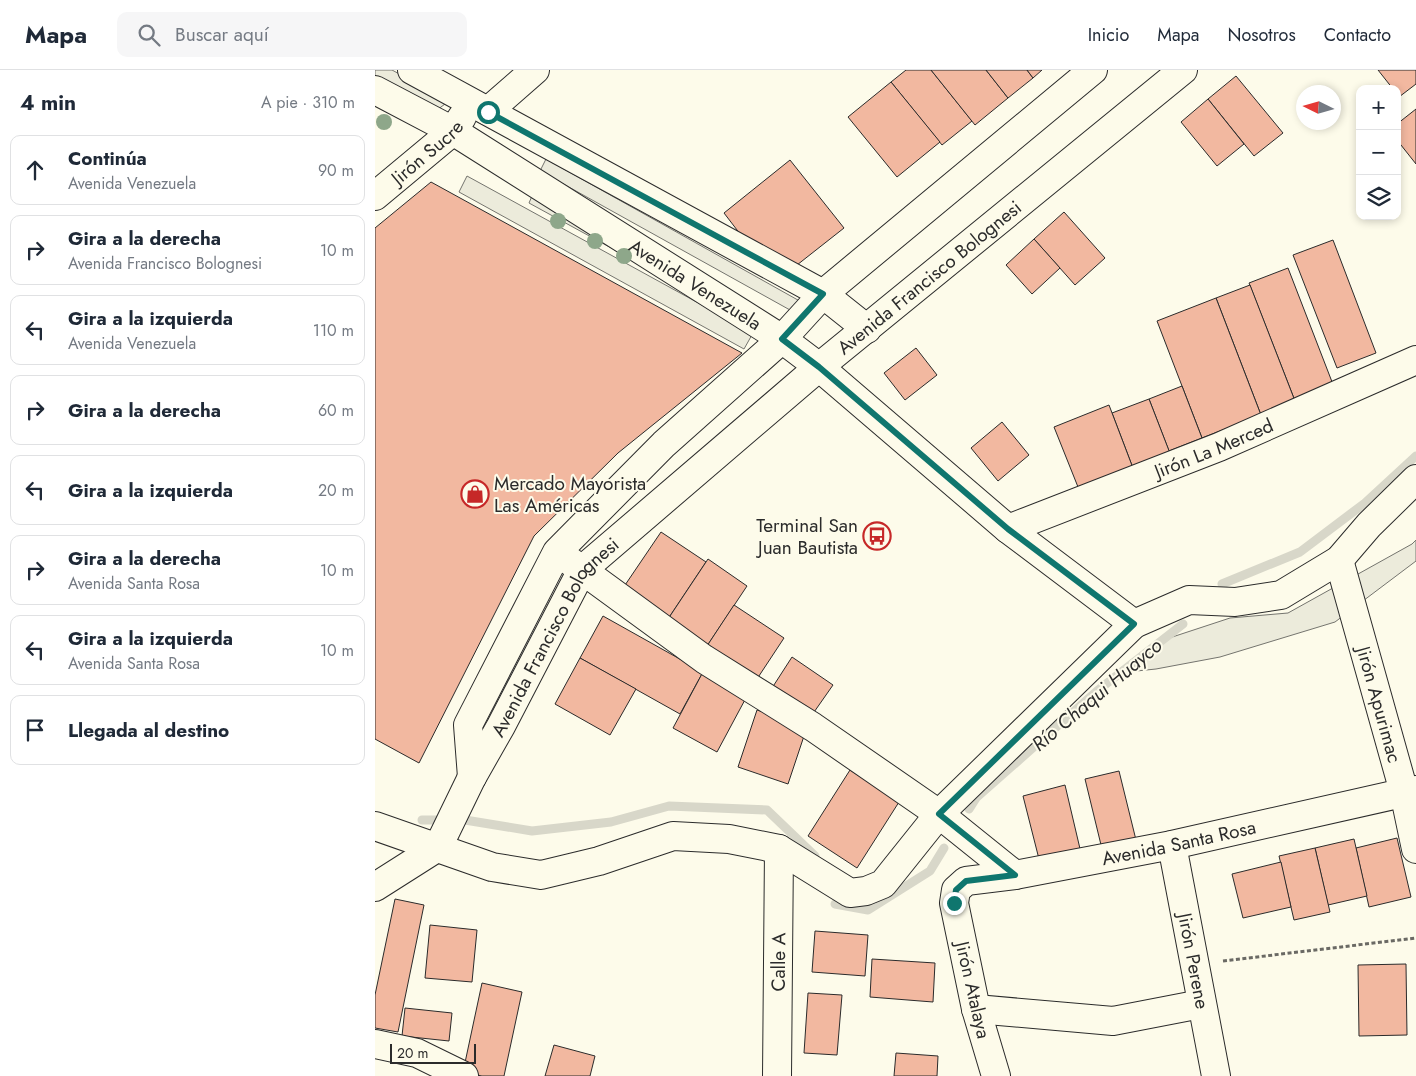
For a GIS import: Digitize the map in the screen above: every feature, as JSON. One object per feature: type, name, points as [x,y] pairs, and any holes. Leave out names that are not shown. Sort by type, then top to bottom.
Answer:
[{"type":"street","points":[[412,70],[823,294],[867,328]]},
{"type":"street","name":"Jirón Sucre","points":[[375,196],[480,106],[535,70]]},
{"type":"street","name":"Avenida Francisco Bolognesi","points":[[471,777],[469,725],[557,552],[664,444],[782,339],[823,294],[1093,70]]},
{"type":"street","name":"Avenida Francisco Bolognesi","points":[[441,840],[471,777],[501,726],[581,570],[819,367],[1183,70]]},
{"type":"street","name":"Avenida Venezuela","points":[[375,90],[453,131],[782,339],[819,367],[1008,529],[1134,624]]},
{"type":"street","name":"Jirón La Merced","points":[[1008,529],[1219,447],[1416,360]]},
{"type":"street","points":[[375,826],[441,840],[492,867],[541,875],[599,861],[673,836],[729,839],[779,849],[850,893],[866,892],[883,884],[939,814],[1134,624],[1189,600],[1235,602],[1281,595],[1339,560],[1376,518],[1416,479]]},
{"type":"street","points":[[557,552],[704,659],[813,727],[939,814],[1015,875]]},
{"type":"street","name":"Jirón Apurimac","points":[[1339,560],[1410,791],[1416,849]]},
{"type":"street","name":"Avenida Santa Rosa","points":[[954,903],[956,890],[966,881],[1015,875],[1172,845],[1410,791]]},
{"type":"street","points":[[375,887],[441,840]]},
{"type":"street","name":"Jirón Perene","points":[[1172,845],[1216,1076]]},
{"type":"street","name":"Calle A","points":[[777,1076],[779,849]]},
{"type":"street","name":"Jirón Atalaya","points":[[954,903],[976,1009],[996,1076]]},
{"type":"street","points":[[976,1009],[1113,1021],[1201,1004]]},
{"type":"street","points":[[375,1044],[417,1054],[464,1076]]},
{"type":"path","points":[[1195,964],[1416,938]]},
{"type":"shaded area","points":[[375,70],[392,70],[449,101],[437,110],[375,76]]},
{"type":"shaded area","points":[[546,159],[805,304],[799,315],[540,171]]},
{"type":"shaded area","points":[[467,176],[753,333],[744,349],[459,192]]},
{"type":"shaded area","points":[[532,196],[721,308],[529,203]]},
{"type":"shaded area","points":[[1416,540],[1416,561],[1335,622],[1220,657],[1156,669],[1127,672],[1151,644],[1230,618],[1288,613]]},
{"type":"building","points":[[906,70],[931,70],[972,121],[942,145],[891,82]]},
{"type":"building","points":[[931,70],[986,70],[1008,98],[975,125]]},
{"type":"building","points":[[986,70],[1027,70],[1033,78],[1008,98]]},
{"type":"building","points":[[1027,70],[1042,70],[1033,78]]},
{"type":"building","points":[[1378,70],[1416,70],[1416,84],[1401,95],[1401,85],[1390,85]]},
{"type":"building","points":[[1236,76],[1283,133],[1254,156],[1208,99]]},
{"type":"building","points":[[891,82],[940,142],[897,177],[848,117]]},
{"type":"building","points":[[1208,99],[1244,144],[1217,166],[1181,122]]},
{"type":"building","points":[[1416,109],[1416,164],[1401,145],[1401,121]]},
{"type":"building","points":[[790,160],[844,228],[797,265],[747,243],[724,213]]},
{"type":"building","name":"Mercado Mayorista Las Américas","points":[[431,182],[742,353],[618,453],[534,536],[419,763],[375,739],[375,228]]},
{"type":"building","points":[[1064,212],[1105,258],[1075,285],[1034,239]]},
{"type":"building","points":[[1034,239],[1060,268],[1032,294],[1006,265]]},
{"type":"building","points":[[1333,240],[1376,353],[1337,368],[1293,255]]},
{"type":"building","points":[[1288,268],[1334,387],[1295,401],[1249,283]]},
{"type":"building","points":[[1250,285],[1295,401],[1261,415],[1216,298]]},
{"type":"building","points":[[1216,298],[1261,415],[1202,438],[1157,321]]},
{"type":"building","points":[[916,348],[937,375],[905,400],[884,373]]},
{"type":"building","points":[[1182,386],[1202,438],[1169,451],[1149,399]]},
{"type":"building","points":[[1149,399],[1173,461],[1136,476],[1112,413]]},
{"type":"building","points":[[1109,405],[1136,476],[1082,497],[1054,427]]},
{"type":"building","points":[[1002,422],[1029,455],[998,481],[971,448]]},
{"type":"building","points":[[661,532],[706,562],[666,622],[621,591]]},
{"type":"building","points":[[708,559],[747,586],[705,649],[666,622]]},
{"type":"building","points":[[734,605],[784,638],[755,682],[705,649]]},
{"type":"building","points":[[603,616],[703,672],[680,714],[580,658]]},
{"type":"building","points":[[792,657],[833,685],[812,715],[772,688]]},
{"type":"building","points":[[580,658],[636,689],[610,735],[555,704]]},
{"type":"building","points":[[703,672],[747,696],[717,752],[673,728]]},
{"type":"building","points":[[757,710],[807,727],[788,784],[738,767]]},
{"type":"building","points":[[850,770],[899,802],[857,868],[808,836]]},
{"type":"building","points":[[1119,771],[1136,840],[1102,849],[1085,779]]},
{"type":"building","points":[[1065,785],[1081,853],[1040,863],[1023,796]]},
{"type":"building","points":[[1397,838],[1411,897],[1369,907],[1356,848]]},
{"type":"building","points":[[1354,839],[1367,896],[1328,905],[1315,848]]},
{"type":"building","points":[[1315,848],[1330,912],[1294,920],[1279,856]]},
{"type":"building","points":[[1281,862],[1291,907],[1243,918],[1232,874]]},
{"type":"building","points":[[395,899],[424,905],[398,1032],[375,1028],[375,995]]},
{"type":"building","points":[[430,925],[477,930],[472,982],[425,978]]},
{"type":"building","points":[[815,931],[868,935],[865,976],[812,972]]},
{"type":"building","points":[[872,959],[935,963],[933,1002],[870,997]]},
{"type":"building","points":[[1406,964],[1407,1035],[1359,1036],[1358,965]]},
{"type":"building","points":[[482,983],[522,992],[504,1076],[482,1076],[463,1072]]},
{"type":"building","points":[[808,993],[842,995],[837,1055],[804,1053]]},
{"type":"building","points":[[405,1008],[452,1013],[449,1041],[402,1036]]},
{"type":"building","points":[[554,1045],[595,1056],[590,1076],[545,1076]]},
{"type":"building","points":[[896,1053],[938,1056],[937,1076],[894,1076]]},
{"type":"waterway","name":"Río Chaqui Huayco","points":[[1222,584],[1300,552],[1365,503],[1416,456]]},
{"type":"waterway","name":"Río Chaqui Huayco","points":[[969,809],[976,798],[1097,691],[1183,624]]},
{"type":"waterway","name":"Río Chaqui Huayco","points":[[422,820],[465,820],[532,831],[611,822],[669,806],[767,810],[815,856]]},
{"type":"waterway","name":"Río Chaqui Huayco","points":[[835,904],[868,910],[930,871],[944,848]]},
{"type":"place","name":"Mercado Mayorista Las Américas","points":[[475,494]]},
{"type":"place","name":"Terminal San Juan Bautista","points":[[877,536]]},
{"type":"route","points":[[488,112],[823,294],[782,339],[819,367],[1008,529],[1134,624],[939,814],[1015,875],[966,881],[956,890],[954,903]]}]
